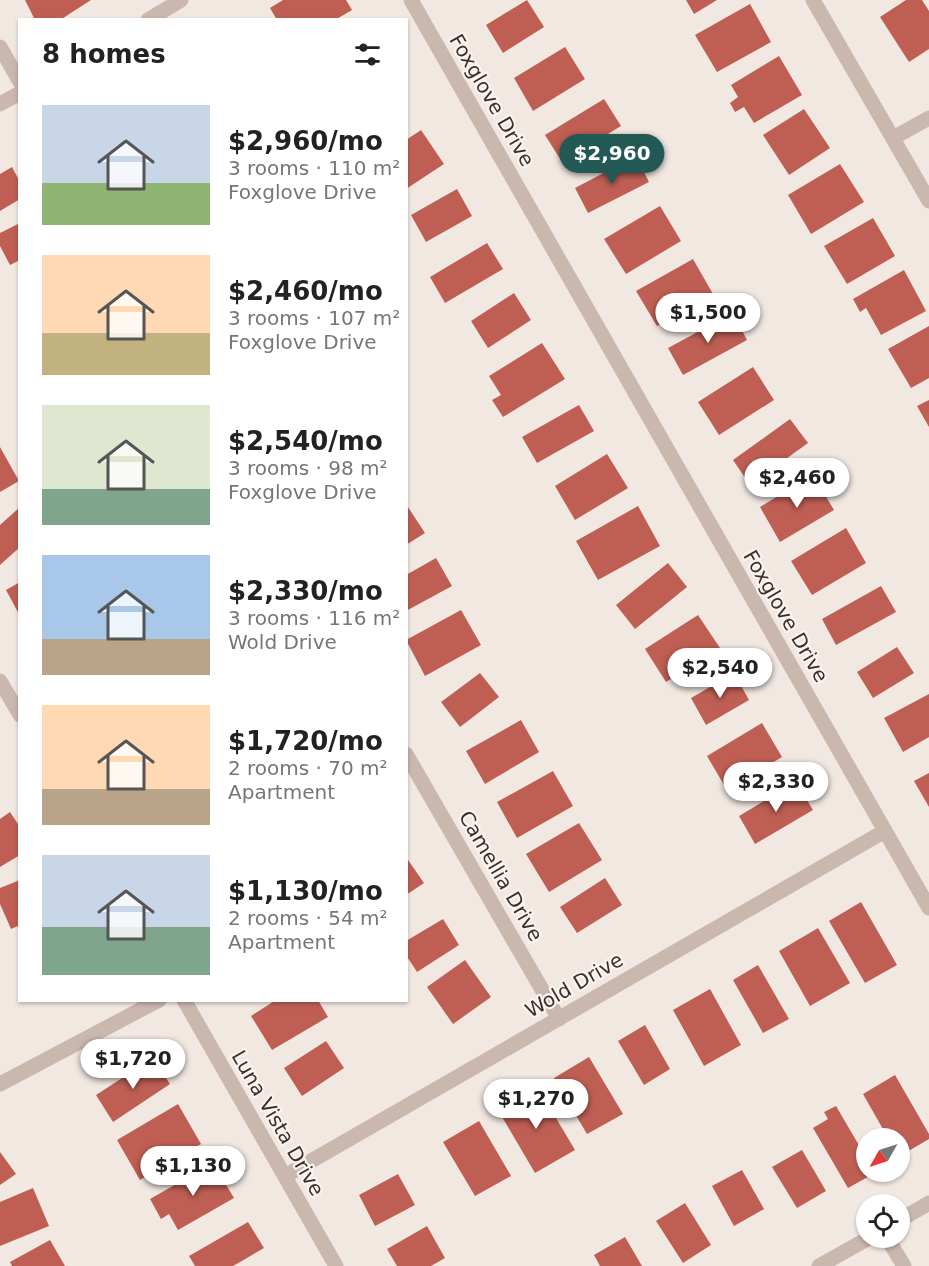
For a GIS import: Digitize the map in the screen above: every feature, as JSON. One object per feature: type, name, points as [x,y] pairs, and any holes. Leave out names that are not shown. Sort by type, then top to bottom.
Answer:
[{"type":"street","points":[[151,18],[181,0]]},
{"type":"street","name":"Foxglove Drive","points":[[411,0],[929,908]]},
{"type":"street","points":[[813,0],[929,201]]},
{"type":"street","points":[[0,47],[18,78]]},
{"type":"street","points":[[0,104],[18,94]]},
{"type":"street","points":[[893,138],[929,118]]},
{"type":"street","points":[[0,681],[18,712]]},
{"type":"street","name":"Camellia Drive","points":[[408,757],[559,1019]]},
{"type":"street","name":"Wold Drive","points":[[285,1176],[885,831]]},
{"type":"street","points":[[0,1084],[155,1002]]},
{"type":"street","name":"Luna Vista Drive","points":[[185,1002],[336,1266]]},
{"type":"street","points":[[910,1214],[929,1203]]},
{"type":"street","points":[[819,1266],[856,1245]]},
{"type":"street","points":[[893,1248],[904,1266]]},
{"type":"building","points":[[25,0],[91,0],[63,18],[34,18]]},
{"type":"building","points":[[283,0],[346,0],[352,10],[338,18],[276,18],[270,8]]},
{"type":"building","points":[[527,0],[544,27],[503,53],[486,25]]},
{"type":"building","points":[[686,0],[717,0],[694,14]]},
{"type":"building","points":[[906,0],[922,0],[929,11],[929,49],[909,62],[880,17]]},
{"type":"building","points":[[750,4],[771,42],[717,72],[695,35]]},
{"type":"building","points":[[565,47],[585,79],[533,111],[514,78]]},
{"type":"building","points":[[779,56],[802,95],[754,123],[744,107],[735,112],[730,103],[738,97],[731,85]]},
{"type":"building","points":[[604,99],[621,126],[562,162],[545,135]]},
{"type":"building","points":[[804,109],[830,148],[789,175],[763,135]]},
{"type":"building","points":[[421,130],[444,164],[408,188],[408,139]]},
{"type":"building","points":[[636,156],[649,182],[588,213],[575,188]]},
{"type":"building","points":[[840,164],[864,202],[811,234],[788,195]]},
{"type":"building","points":[[12,167],[18,178],[18,200],[0,211],[0,174]]},
{"type":"building","points":[[457,189],[472,216],[426,242],[411,215]]},
{"type":"building","points":[[660,206],[681,241],[626,274],[604,239]]},
{"type":"building","points":[[873,218],[895,256],[847,284],[824,246]]},
{"type":"building","points":[[18,224],[18,261],[10,265],[0,246],[0,233]]},
{"type":"building","points":[[487,243],[503,269],[445,303],[430,277]]},
{"type":"building","points":[[693,259],[713,294],[657,326],[636,291]]},
{"type":"building","points":[[904,270],[926,311],[881,335],[866,308],[860,312],[853,299]]},
{"type":"building","points":[[514,293],[531,320],[488,348],[471,321]]},
{"type":"building","points":[[733,313],[747,340],[683,375],[668,348]]},
{"type":"building","points":[[929,326],[929,378],[911,388],[888,349]]},
{"type":"building","points":[[542,343],[565,379],[503,417],[492,400],[501,395],[489,376]]},
{"type":"building","points":[[753,367],[774,400],[719,435],[698,402]]},
{"type":"building","points":[[929,400],[929,427],[917,406]]},
{"type":"building","points":[[579,405],[594,431],[537,463],[522,437]]},
{"type":"building","points":[[790,419],[808,443],[750,485],[733,460]]},
{"type":"building","points":[[0,447],[18,482],[0,492]]},
{"type":"building","points":[[607,454],[628,488],[575,520],[555,486]]},
{"type":"building","points":[[813,475],[834,510],[780,542],[760,507]]},
{"type":"building","points":[[638,506],[660,546],[598,580],[576,541]]},
{"type":"building","points":[[408,507],[425,533],[408,544]]},
{"type":"building","points":[[18,509],[18,549],[0,565],[0,525]]},
{"type":"building","points":[[846,528],[866,563],[812,595],[791,561]]},
{"type":"building","points":[[436,558],[452,586],[408,610],[408,574]]},
{"type":"building","points":[[668,563],[687,587],[635,629],[616,605]]},
{"type":"building","points":[[18,583],[18,612],[6,590]]},
{"type":"building","points":[[881,586],[896,612],[836,645],[822,619]]},
{"type":"building","points":[[461,610],[481,645],[425,676],[408,644],[408,639]]},
{"type":"building","points":[[698,615],[720,648],[666,682],[645,649]]},
{"type":"building","points":[[897,647],[914,673],[873,698],[857,672]]},
{"type":"building","points":[[480,673],[499,697],[460,727],[441,702]]},
{"type":"building","points":[[734,673],[749,700],[706,725],[691,698]]},
{"type":"building","points":[[929,694],[929,737],[903,752],[884,718]]},
{"type":"building","points":[[521,720],[539,752],[485,784],[466,751]]},
{"type":"building","points":[[762,723],[782,757],[727,790],[707,756]]},
{"type":"building","points":[[553,771],[573,806],[517,838],[497,802]]},
{"type":"building","points":[[929,773],[929,807],[914,781]]},
{"type":"building","points":[[796,782],[813,810],[755,844],[739,816]]},
{"type":"building","points":[[10,812],[18,824],[18,856],[0,867],[0,819]]},
{"type":"building","points":[[579,823],[602,860],[549,892],[526,854]]},
{"type":"building","points":[[408,860],[424,883],[408,894]]},
{"type":"building","points":[[605,878],[622,905],[577,933],[560,907]]},
{"type":"building","points":[[18,881],[18,926],[11,929],[0,904],[0,888]]},
{"type":"building","points":[[861,902],[897,965],[865,983],[829,921]]},
{"type":"building","points":[[443,919],[459,945],[417,972],[408,958],[408,940]]},
{"type":"building","points":[[818,928],[850,983],[810,1006],[779,951]]},
{"type":"building","points":[[465,960],[491,997],[453,1024],[427,987]]},
{"type":"building","points":[[758,965],[789,1019],[763,1033],[733,980]]},
{"type":"building","points":[[710,989],[741,1045],[704,1066],[673,1010]]},
{"type":"building","points":[[273,1002],[319,1002],[328,1017],[272,1050],[251,1016]]},
{"type":"building","points":[[645,1025],[670,1069],[644,1085],[618,1041]]},
{"type":"building","points":[[326,1041],[344,1068],[302,1096],[284,1068]]},
{"type":"building","points":[[589,1057],[623,1114],[587,1134],[554,1078]]},
{"type":"building","points":[[153,1058],[170,1084],[113,1122],[96,1095]]},
{"type":"building","points":[[895,1075],[929,1134],[929,1139],[910,1150],[910,1128],[882,1128],[863,1094]]},
{"type":"building","points":[[537,1086],[575,1150],[535,1173],[498,1110]]},
{"type":"building","points":[[178,1104],[201,1144],[140,1180],[117,1140]]},
{"type":"building","points":[[836,1106],[856,1140],[856,1182],[859,1182],[848,1188],[813,1128],[828,1119],[824,1112]]},
{"type":"building","points":[[479,1121],[511,1176],[475,1196],[443,1142]]},
{"type":"building","points":[[802,1150],[826,1191],[797,1208],[772,1167]]},
{"type":"building","points":[[0,1152],[16,1174],[0,1185]]},
{"type":"building","points":[[213,1163],[234,1198],[178,1230],[169,1214],[161,1219],[150,1199]]},
{"type":"building","points":[[742,1170],[764,1209],[734,1226],[712,1186]]},
{"type":"building","points":[[398,1174],[415,1205],[375,1226],[359,1195]]},
{"type":"building","points":[[33,1188],[49,1226],[0,1246],[0,1202]]},
{"type":"building","points":[[685,1203],[711,1245],[683,1263],[656,1221]]},
{"type":"building","points":[[248,1222],[264,1248],[233,1266],[195,1266],[189,1256]]},
{"type":"building","points":[[427,1226],[445,1258],[431,1266],[397,1266],[387,1249]]},
{"type":"building","points":[[625,1237],[642,1266],[600,1266],[594,1255]]},
{"type":"building","points":[[50,1240],[65,1266],[12,1266],[10,1262]]}]
